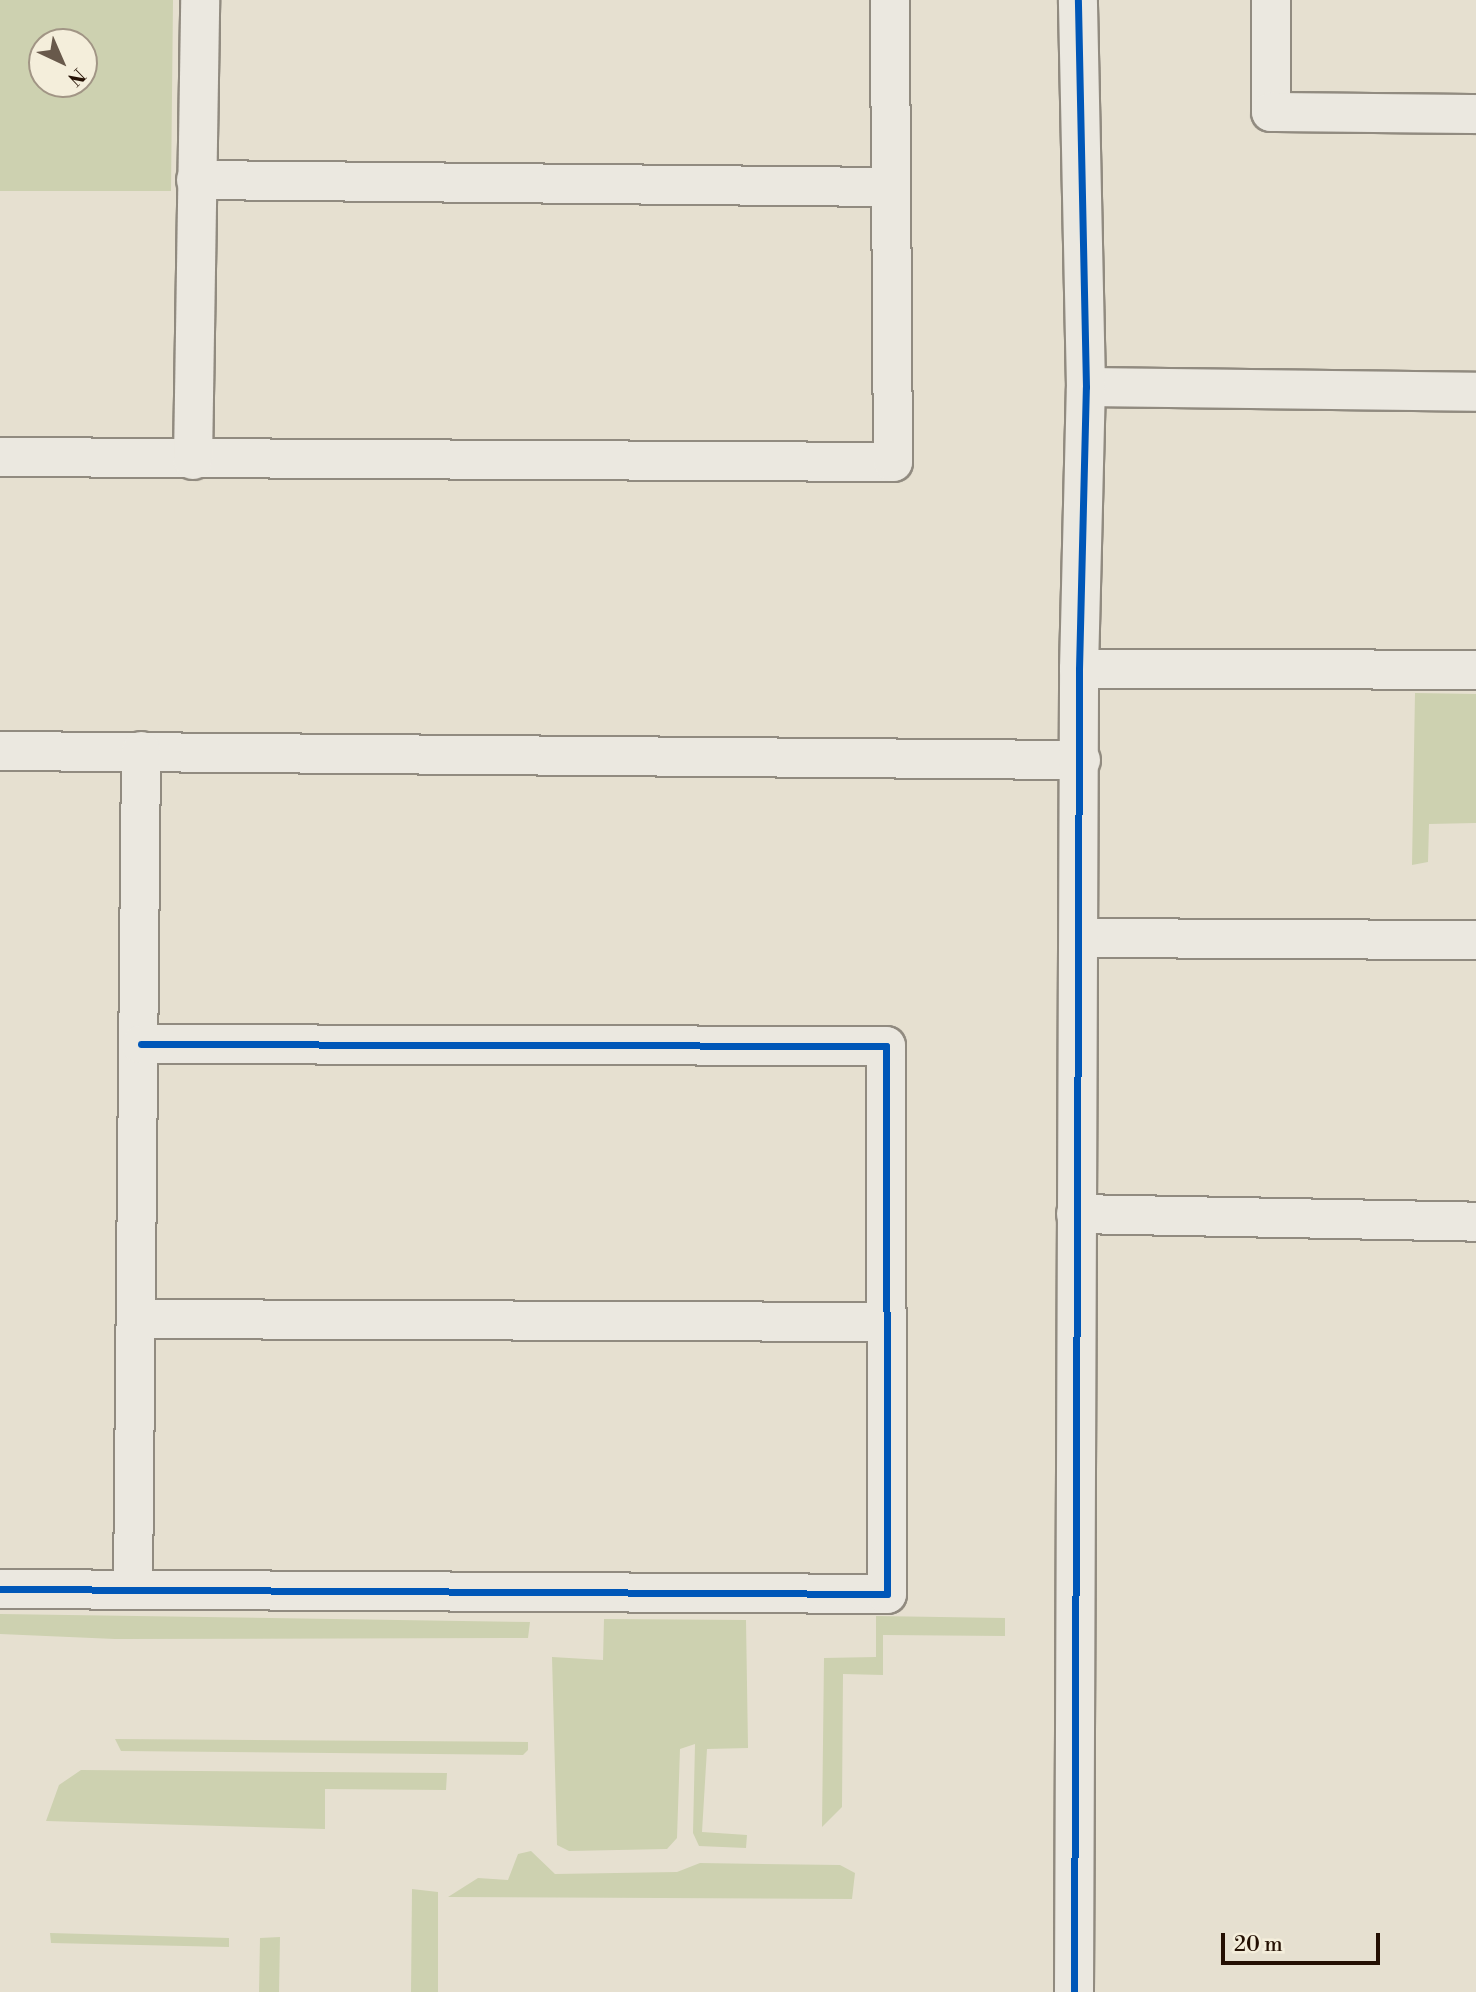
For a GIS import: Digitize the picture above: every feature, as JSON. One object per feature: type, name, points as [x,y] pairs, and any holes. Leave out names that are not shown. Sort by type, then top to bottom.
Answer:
[{"type":"street","points":[[193,460],[200,0]]},
{"type":"street","points":[[0,457],[893,462],[890,0]]},
{"type":"street","points":[[1074,1992],[1076,1214],[1081,938],[1079,669],[1086,387],[1078,0]]},
{"type":"street","points":[[1271,0],[1271,112],[1476,114]]},
{"type":"street","points":[[196,180],[890,187]]},
{"type":"street","points":[[1086,387],[1476,392]]},
{"type":"street","points":[[1079,669],[1476,670]]},
{"type":"street","points":[[0,751],[1081,760]]},
{"type":"street","points":[[133,1588],[141,1044],[141,751]]},
{"type":"street","points":[[1081,938],[1476,940]]},
{"type":"street","points":[[0,1589],[887,1594],[886,1046],[141,1044]]},
{"type":"street","points":[[1076,1214],[1476,1222]]},
{"type":"street","points":[[138,1320],[886,1322]]},
{"type":"green space","points":[[0,0],[173,0],[171,191],[0,191]]},
{"type":"green space","points":[[1415,693],[1476,694],[1476,823],[1429,824],[1428,862],[1412,865]]},
{"type":"green space","points":[[0,1614],[530,1622],[528,1638],[115,1639],[0,1634]]},
{"type":"green space","points":[[876,1616],[1005,1618],[1005,1636],[883,1635],[883,1675],[843,1674],[842,1807],[822,1827],[824,1658],[876,1657]]},
{"type":"green space","points":[[604,1619],[746,1620],[748,1748],[707,1749],[702,1832],[747,1835],[746,1848],[699,1846],[693,1833],[695,1744],[680,1749],[677,1838],[667,1849],[569,1851],[557,1845],[552,1657],[603,1660]]},
{"type":"green space","points":[[115,1739],[528,1742],[528,1750],[523,1755],[121,1751]]},
{"type":"green space","points":[[81,1770],[447,1773],[446,1790],[325,1789],[325,1829],[46,1821],[59,1785]]},
{"type":"green space","points":[[531,1851],[555,1874],[677,1872],[700,1863],[840,1865],[855,1873],[852,1899],[448,1897],[478,1878],[508,1880],[518,1854]]},
{"type":"green space","points":[[412,1889],[438,1892],[438,1992],[411,1992]]},
{"type":"green space","points":[[50,1933],[229,1938],[229,1947],[51,1943]]},
{"type":"green space","points":[[280,1937],[279,1992],[259,1992],[260,1938]]},
{"type":"cycle path","points":[[1074,1992],[1079,669],[1086,387],[1078,0]]},
{"type":"cycle path","points":[[0,1589],[887,1594],[886,1046],[141,1044]]}]
